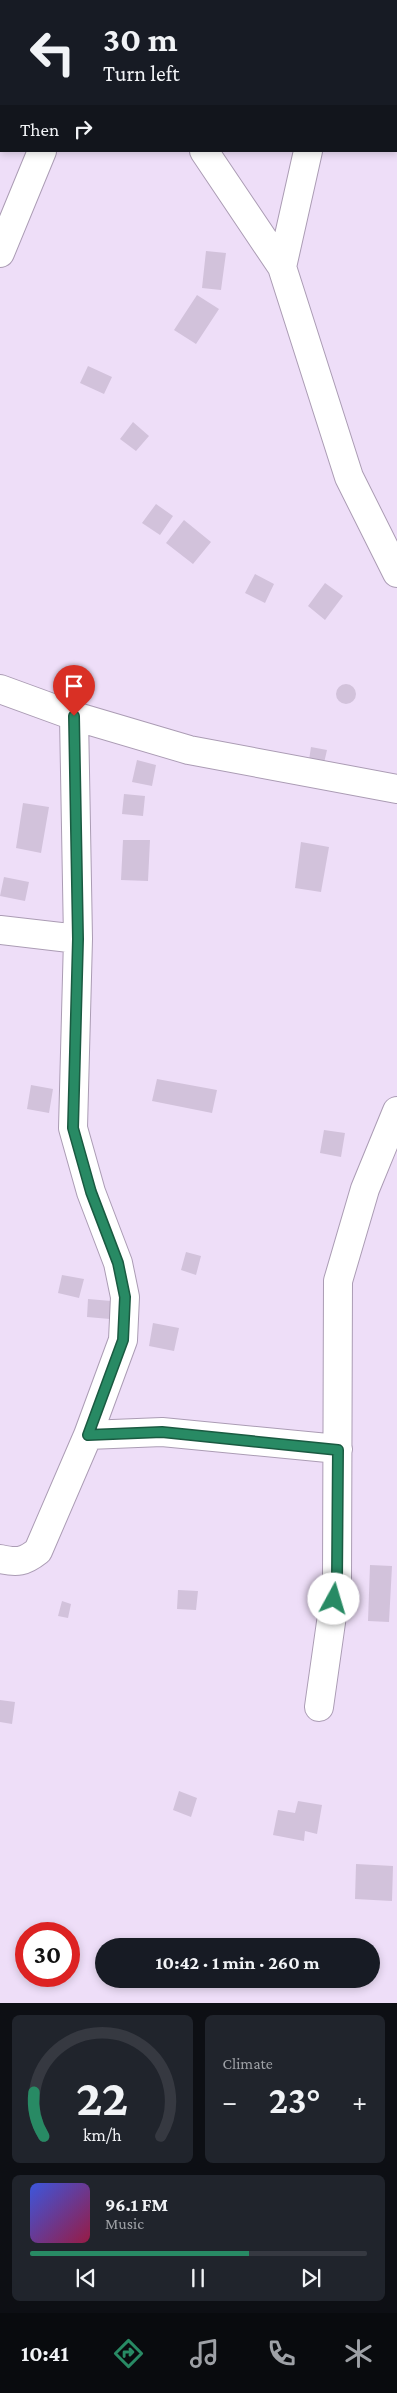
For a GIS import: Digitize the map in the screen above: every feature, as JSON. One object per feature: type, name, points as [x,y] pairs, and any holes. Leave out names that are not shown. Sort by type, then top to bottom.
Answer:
[{"type":"street","points":[[0,254],[42,152]]},
{"type":"street","points":[[205,152],[282,267],[348,477],[397,573]]},
{"type":"street","points":[[282,267],[308,152]]},
{"type":"street","points":[[0,689],[74,716],[189,750],[397,788]]},
{"type":"street","points":[[0,1559],[17,1563],[26,1560],[38,1551],[88,1435],[123,1340],[125,1297],[118,1263],[91,1192],[73,1128],[78,939],[74,716]]},
{"type":"street","points":[[0,930],[78,939]]},
{"type":"street","points":[[319,1708],[337,1580],[338,1281],[365,1189],[397,1111]]},
{"type":"street","points":[[88,1435],[162,1432],[338,1450]]},
{"type":"building","points":[[206,251],[226,253],[221,290],[202,288]]},
{"type":"building","points":[[197,295],[219,309],[196,344],[174,330]]},
{"type":"building","points":[[88,366],[112,377],[104,394],[80,383]]},
{"type":"building","points":[[133,422],[149,436],[136,451],[120,439]]},
{"type":"building","points":[[156,504],[173,516],[160,535],[142,523]]},
{"type":"building","points":[[184,520],[211,542],[193,564],[166,543]]},
{"type":"building","points":[[255,574],[274,584],[265,603],[245,593]]},
{"type":"building","points":[[325,583],[343,596],[325,620],[308,606]]},
{"type":"building","points":[[346,684],[353,687],[356,694],[353,701],[346,704],[339,701],[336,694],[339,687]]},
{"type":"building","points":[[311,747],[327,750],[324,763],[309,760]]},
{"type":"building","points":[[137,760],[156,765],[152,786],[132,782]]},
{"type":"building","points":[[124,794],[145,796],[143,816],[122,814]]},
{"type":"building","points":[[23,803],[49,807],[41,853],[16,848]]},
{"type":"building","points":[[123,840],[150,840],[148,881],[121,880]]},
{"type":"building","points":[[301,842],[329,847],[321,892],[295,888]]},
{"type":"building","points":[[4,877],[29,882],[25,901],[0,896]]},
{"type":"building","points":[[157,1079],[217,1090],[212,1113],[152,1101]]},
{"type":"building","points":[[31,1085],[53,1089],[49,1113],[27,1109]]},
{"type":"building","points":[[324,1130],[345,1133],[341,1157],[320,1153]]},
{"type":"building","points":[[186,1252],[201,1256],[196,1275],[181,1270]]},
{"type":"building","points":[[62,1275],[84,1279],[79,1298],[58,1293]]},
{"type":"building","points":[[88,1299],[111,1301],[110,1319],[87,1317]]},
{"type":"building","points":[[153,1323],[179,1328],[174,1351],[149,1346]]},
{"type":"building","points":[[370,1565],[392,1566],[389,1622],[368,1621]]},
{"type":"building","points":[[178,1590],[198,1591],[196,1610],[177,1609]]},
{"type":"building","points":[[62,1601],[71,1604],[68,1618],[58,1616]]},
{"type":"building","points":[[0,1700],[15,1702],[12,1724],[0,1722]]},
{"type":"building","points":[[179,1791],[197,1798],[191,1817],[173,1810]]},
{"type":"building","points":[[298,1801],[322,1805],[317,1834],[305,1831],[304,1841],[273,1835],[278,1810],[295,1813]]},
{"type":"building","points":[[356,1864],[393,1866],[392,1901],[355,1899]]},
{"type":"route","points":[[74,716],[78,939],[73,1128],[91,1192],[118,1263],[125,1297],[123,1340],[88,1435],[162,1432],[338,1450],[337,1580],[334,1599]]}]
